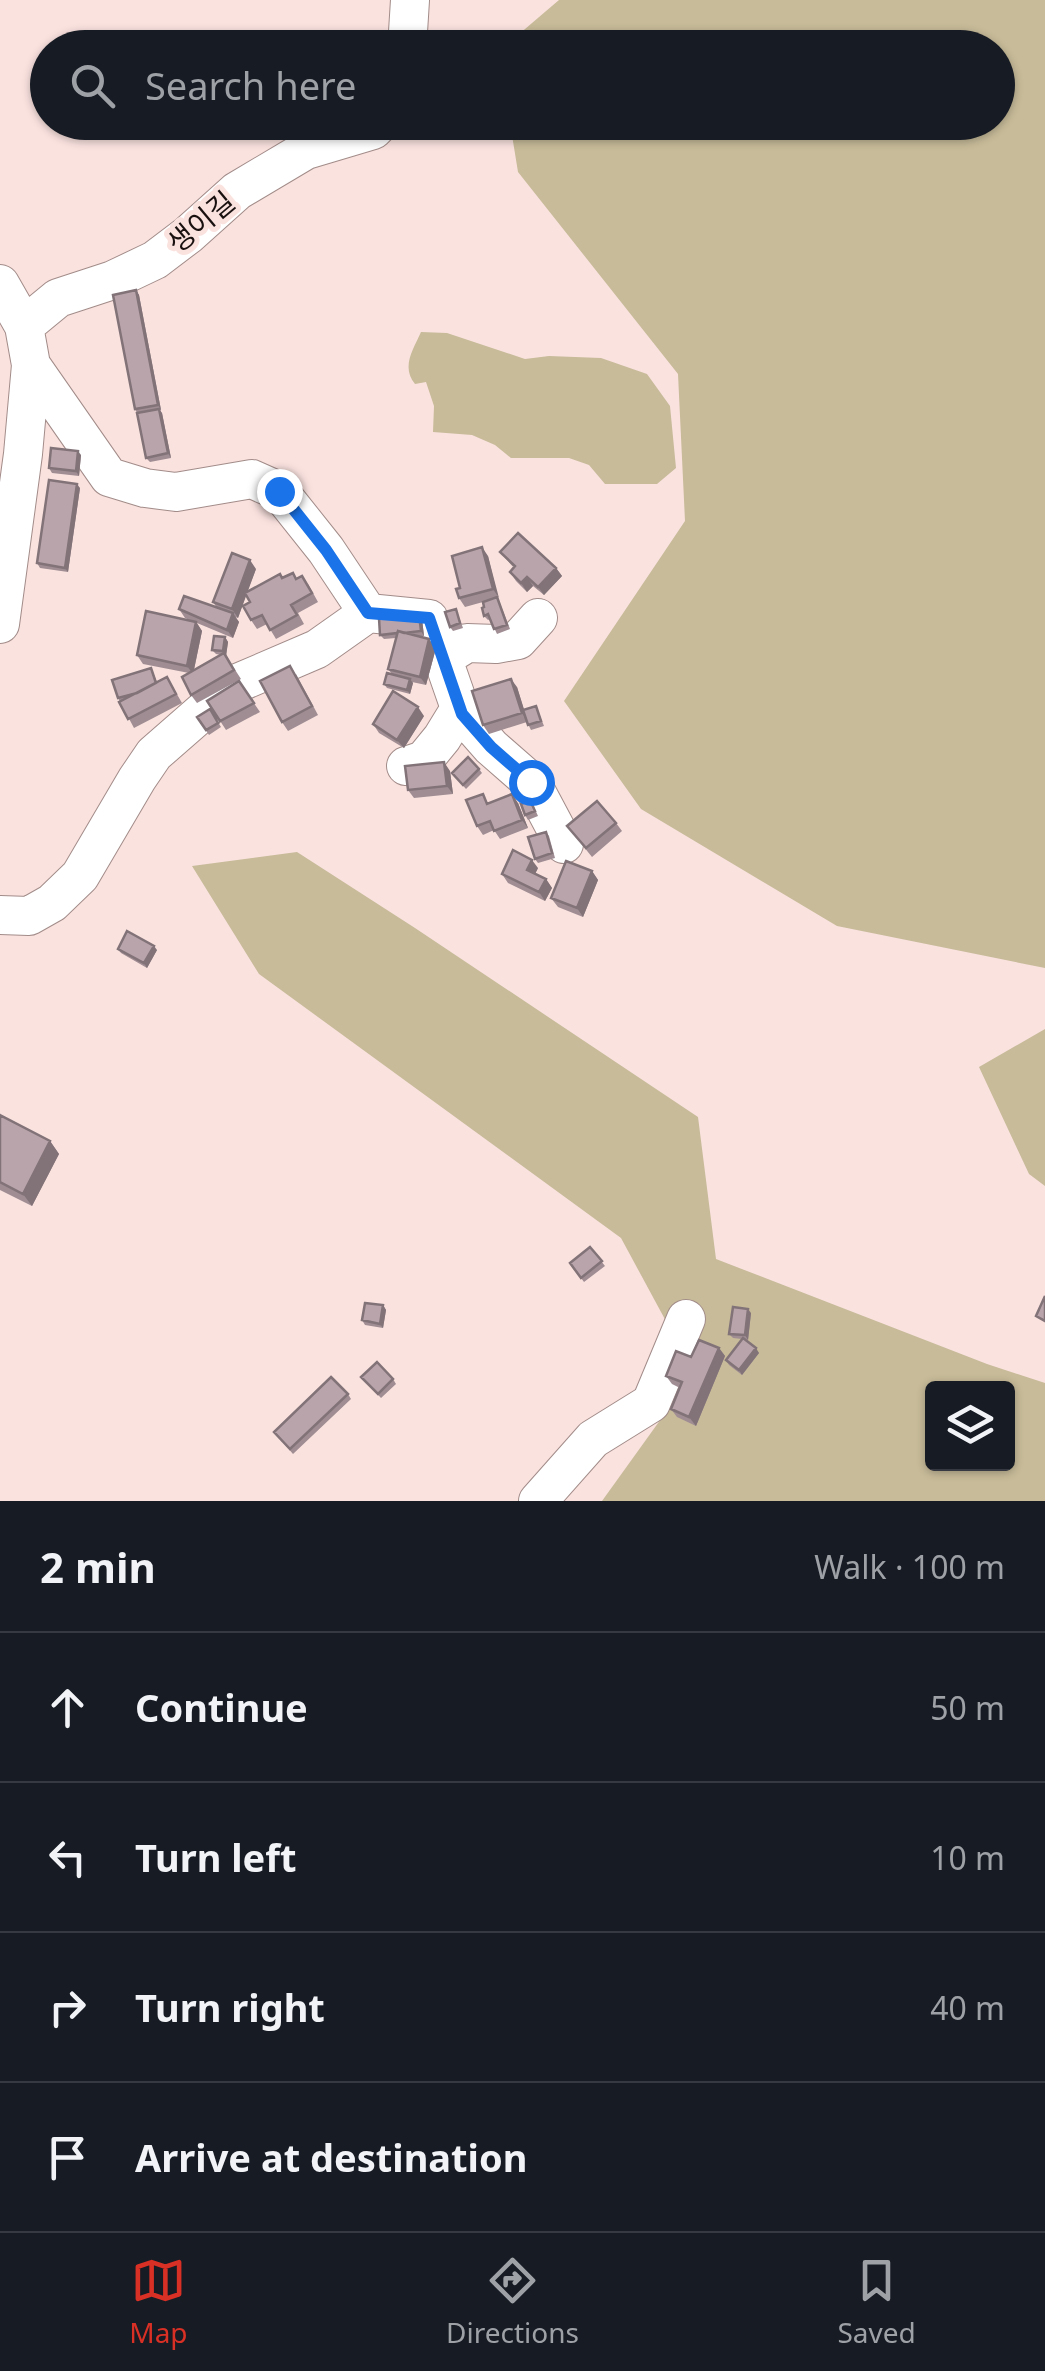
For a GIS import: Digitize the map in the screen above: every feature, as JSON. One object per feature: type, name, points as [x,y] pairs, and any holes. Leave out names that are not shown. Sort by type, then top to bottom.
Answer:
[{"type":"street","points":[[408,30],[410,0]]},
{"type":"street","name":"생이길","points":[[24,326],[58,298],[113,280],[154,260],[237,191],[306,150],[340,140]]},
{"type":"street","points":[[0,284],[24,326],[31,365],[0,624]]},
{"type":"street","points":[[31,365],[109,477],[176,492],[252,479],[279,491],[326,550],[368,613]]},
{"type":"street","points":[[0,915],[29,916],[52,903],[80,876],[154,754],[234,686],[317,649],[368,613],[429,618],[462,714],[491,747],[531,782],[564,844]]},
{"type":"street","points":[[444,658],[468,643],[518,640],[538,618]]},
{"type":"street","points":[[406,766],[424,760],[460,707]]},
{"type":"street","points":[[538,1501],[593,1439],[651,1403],[686,1319]]},
{"type":"shaded area","points":[[559,0],[1045,0],[1045,968],[837,926],[641,809],[564,701],[685,521],[678,374],[518,172],[513,140],[1015,140],[1015,30],[524,30]]},
{"type":"shaded area","points":[[421,332],[447,333],[525,359],[601,358],[647,374],[670,406],[676,468],[657,484],[605,484],[589,465],[569,458],[511,458],[495,445],[472,435],[433,432],[434,406],[426,382],[415,384],[409,371]]},
{"type":"shaded area","points":[[297,852],[698,1117],[716,1259],[1045,1383],[1045,1501],[602,1501],[694,1373],[621,1238],[259,974],[192,866]]},
{"type":"shaded area","points":[[1045,1029],[1045,1186],[1029,1174],[979,1067]]},
{"type":"building","points":[[136,290],[158,405],[135,409],[113,295]]},
{"type":"building","points":[[159,409],[168,453],[146,458],[137,413]]},
{"type":"building","points":[[51,448],[78,451],[76,471],[49,468]]},
{"type":"building","points":[[49,480],[77,484],[65,568],[37,563]]},
{"type":"building","points":[[518,533],[556,568],[538,587],[527,577],[521,583],[510,572],[515,566],[500,552]]},
{"type":"building","points":[[482,547],[493,589],[459,598],[452,556]]},
{"type":"building","points":[[232,553],[250,560],[232,609],[213,602]]},
{"type":"building","points":[[293,573],[296,579],[302,576],[312,593],[291,605],[297,615],[270,630],[262,615],[251,620],[243,606],[250,602],[245,593],[280,574],[282,578]]},
{"type":"building","points":[[184,596],[233,613],[227,630],[179,609]]},
{"type":"building","points":[[497,597],[507,625],[494,629],[482,608],[483,602]]},
{"type":"building","points":[[456,609],[460,623],[450,627],[445,612]]},
{"type":"building","points":[[146,611],[196,622],[187,666],[137,655]]},
{"type":"building","points":[[419,614],[421,631],[380,635],[379,618]]},
{"type":"building","points":[[398,631],[429,639],[420,677],[388,669]]},
{"type":"building","points":[[214,636],[225,637],[223,651],[212,650]]},
{"type":"building","points":[[224,653],[234,670],[191,695],[182,677]]},
{"type":"building","points":[[290,666],[312,706],[282,722],[260,681]]},
{"type":"building","points":[[151,668],[156,683],[118,698],[112,680]]},
{"type":"building","points":[[387,673],[410,679],[407,690],[384,684]]},
{"type":"building","points":[[167,677],[176,694],[128,719],[119,702]]},
{"type":"building","points":[[511,679],[522,713],[483,725],[472,691]]},
{"type":"building","points":[[239,681],[254,703],[220,721],[207,701]]},
{"type":"building","points":[[393,691],[418,707],[397,740],[373,724]]},
{"type":"building","points":[[536,706],[541,721],[528,725],[523,710]]},
{"type":"building","points":[[210,709],[218,723],[206,730],[197,717]]},
{"type":"building","points":[[468,757],[479,769],[463,785],[452,773]]},
{"type":"building","points":[[444,762],[447,786],[408,790],[405,766]]},
{"type":"building","points":[[483,794],[487,804],[512,794],[522,820],[494,831],[490,821],[477,826],[466,800]]},
{"type":"building","points":[[530,800],[535,811],[525,815],[521,804]]},
{"type":"building","points":[[597,801],[616,823],[586,848],[567,826]]},
{"type":"building","points":[[546,832],[552,853],[535,859],[528,837]]},
{"type":"building","points":[[513,850],[532,860],[527,870],[546,879],[539,892],[502,874]]},
{"type":"building","points":[[566,861],[592,871],[577,908],[551,898]]},
{"type":"building","points":[[127,931],[154,946],[144,963],[118,949]]},
{"type":"building","points":[[0,1115],[50,1141],[23,1194],[0,1182]]},
{"type":"building","points":[[590,1247],[602,1261],[581,1278],[570,1263]]},
{"type":"building","points":[[1045,1296],[1045,1321],[1036,1316]]},
{"type":"building","points":[[365,1303],[383,1305],[380,1324],[362,1320]]},
{"type":"building","points":[[733,1307],[748,1309],[745,1335],[729,1334]]},
{"type":"building","points":[[743,1338],[756,1348],[739,1370],[726,1360]]},
{"type":"building","points":[[699,1340],[719,1348],[689,1417],[671,1409],[682,1382],[666,1376],[676,1351],[691,1357]]},
{"type":"building","points":[[377,1362],[393,1379],[378,1394],[361,1377]]},
{"type":"building","points":[[331,1377],[348,1394],[290,1449],[274,1432]]},
{"type":"route","points":[[279,491],[326,550],[368,613],[429,618],[462,714],[491,747],[531,782]]}]
